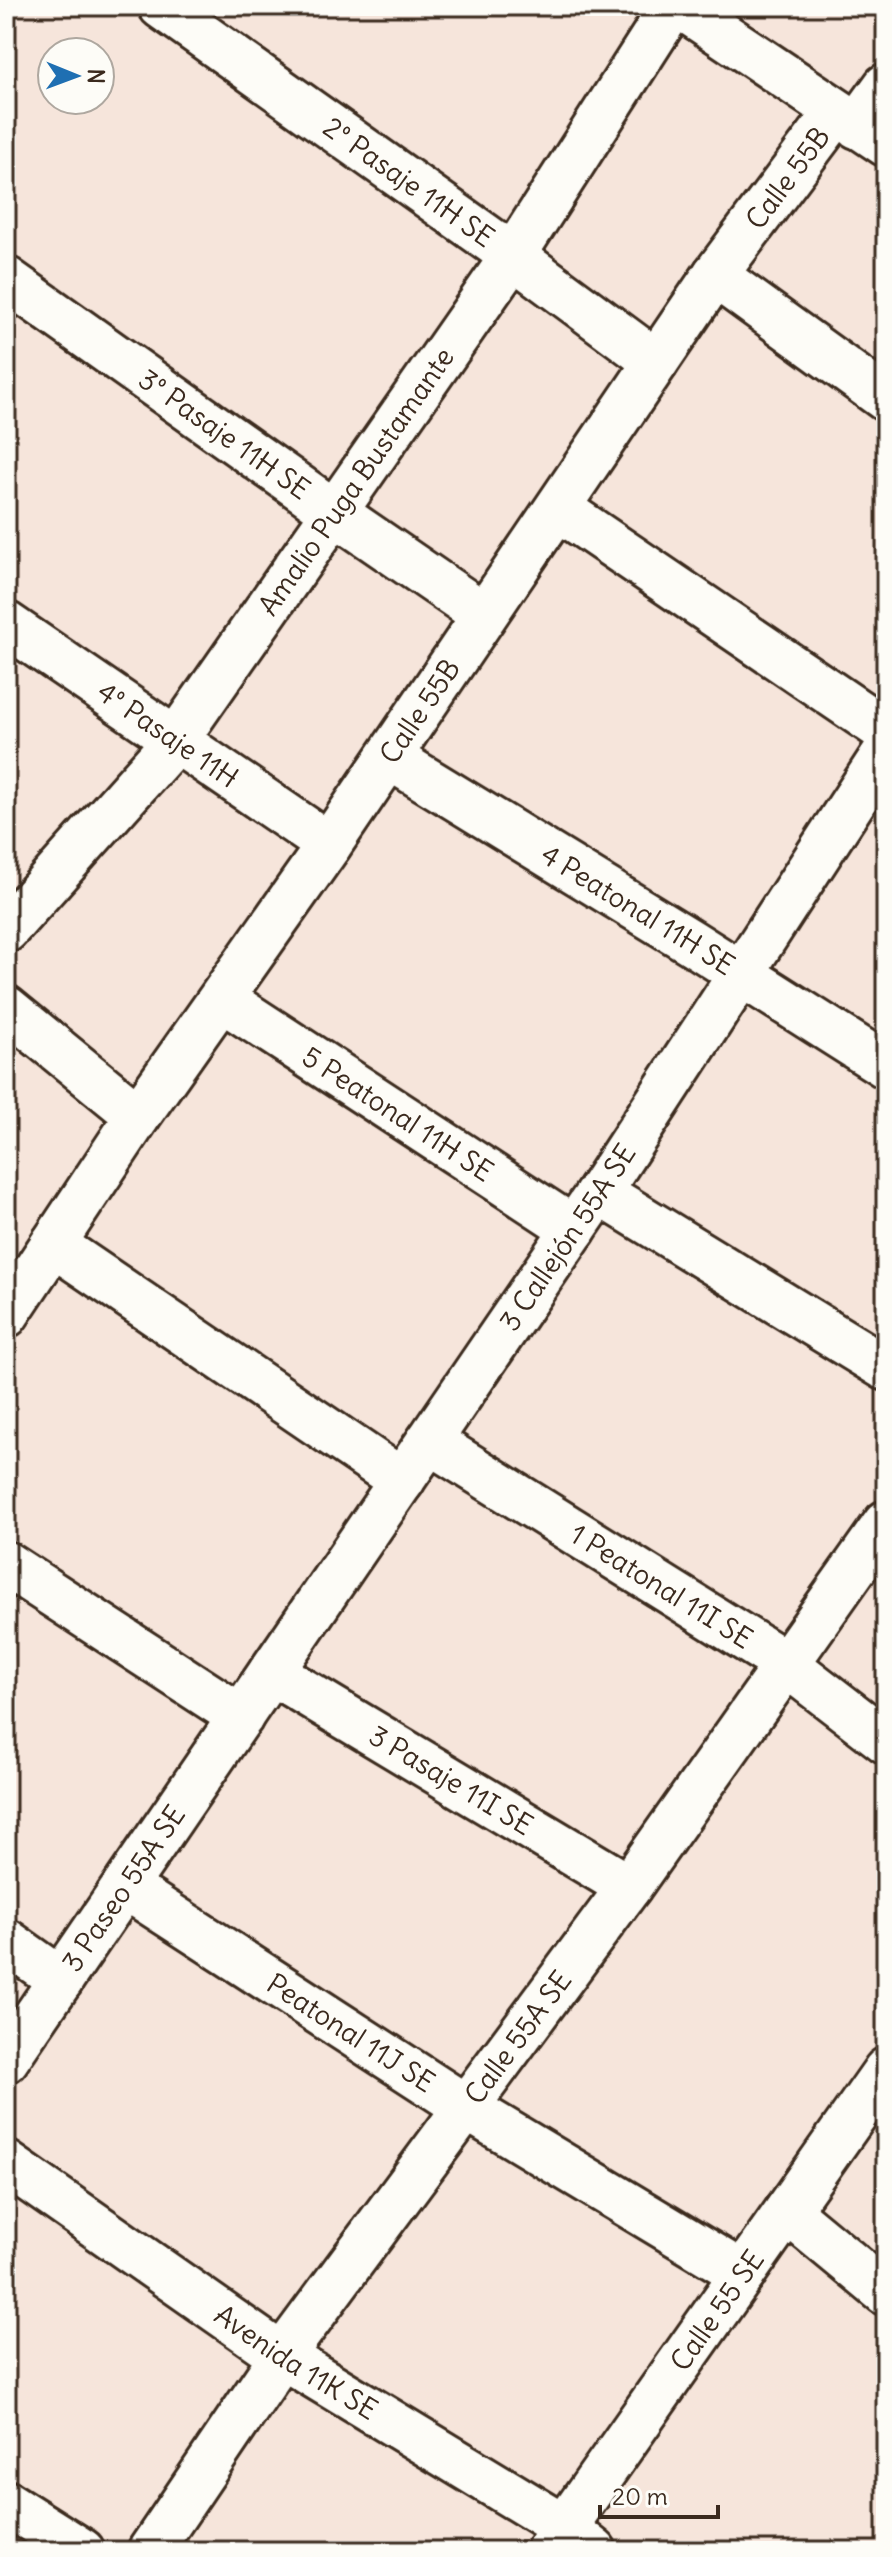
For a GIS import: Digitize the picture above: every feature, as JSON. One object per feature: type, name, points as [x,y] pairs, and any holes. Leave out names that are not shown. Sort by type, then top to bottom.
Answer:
[{"type":"street","name":"2° Pasaje 11H SE","points":[[161,6],[513,256],[656,362]]},
{"type":"street","name":"Amalio Puga Bustamante","points":[[6,930],[175,741],[513,256],[673,6]]},
{"type":"street","points":[[680,6],[860,127]]},
{"type":"street","name":"Calle 55B","points":[[6,1315],[138,1116],[329,845],[715,275],[860,127],[886,86]]},
{"type":"street","points":[[715,275],[886,399]]},
{"type":"street","name":"3° Pasaje 11H SE","points":[[6,279],[484,615]]},
{"type":"street","points":[[558,508],[886,731]]},
{"type":"street","name":"4° Pasaje 11H","points":[[6,624],[329,845]]},
{"type":"street","name":"3 Callejón 55A SE","points":[[241,1717],[599,1192],[886,751]]},
{"type":"street","name":"4 Peatonal 11H SE","points":[[389,757],[886,1066]]},
{"type":"street","name":"5 Peatonal 11H SE","points":[[222,999],[574,1229]]},
{"type":"street","points":[[6,1008],[138,1116]]},
{"type":"street","points":[[599,1192],[886,1368]]},
{"type":"street","points":[[53,1244],[402,1481]]},
{"type":"street","name":"1 Peatonal 11I SE","points":[[429,1441],[786,1664],[886,1741]]},
{"type":"street","name":"Calle 55A SE","points":[[150,2551],[282,2356],[629,1887],[886,1523]]},
{"type":"street","points":[[6,1564],[241,1717]]},
{"type":"street","name":"3 Pasaje 11I SE","points":[[271,1672],[629,1887]]},
{"type":"street","name":"3 Paseo 55A SE","points":[[6,2060],[241,1717]]},
{"type":"street","name":"Peatonal 11J SE","points":[[126,1887],[467,2108],[743,2274]]},
{"type":"street","points":[[6,1941],[61,1980]]},
{"type":"street","name":"Calle 55 SE","points":[[569,2543],[743,2274],[886,2070]]},
{"type":"street","name":"Avenida 11K SE","points":[[6,2163],[282,2356],[569,2543]]},
{"type":"street","points":[[787,2211],[886,2293]]},
{"type":"street","points":[[6,2503],[82,2551]]}]
